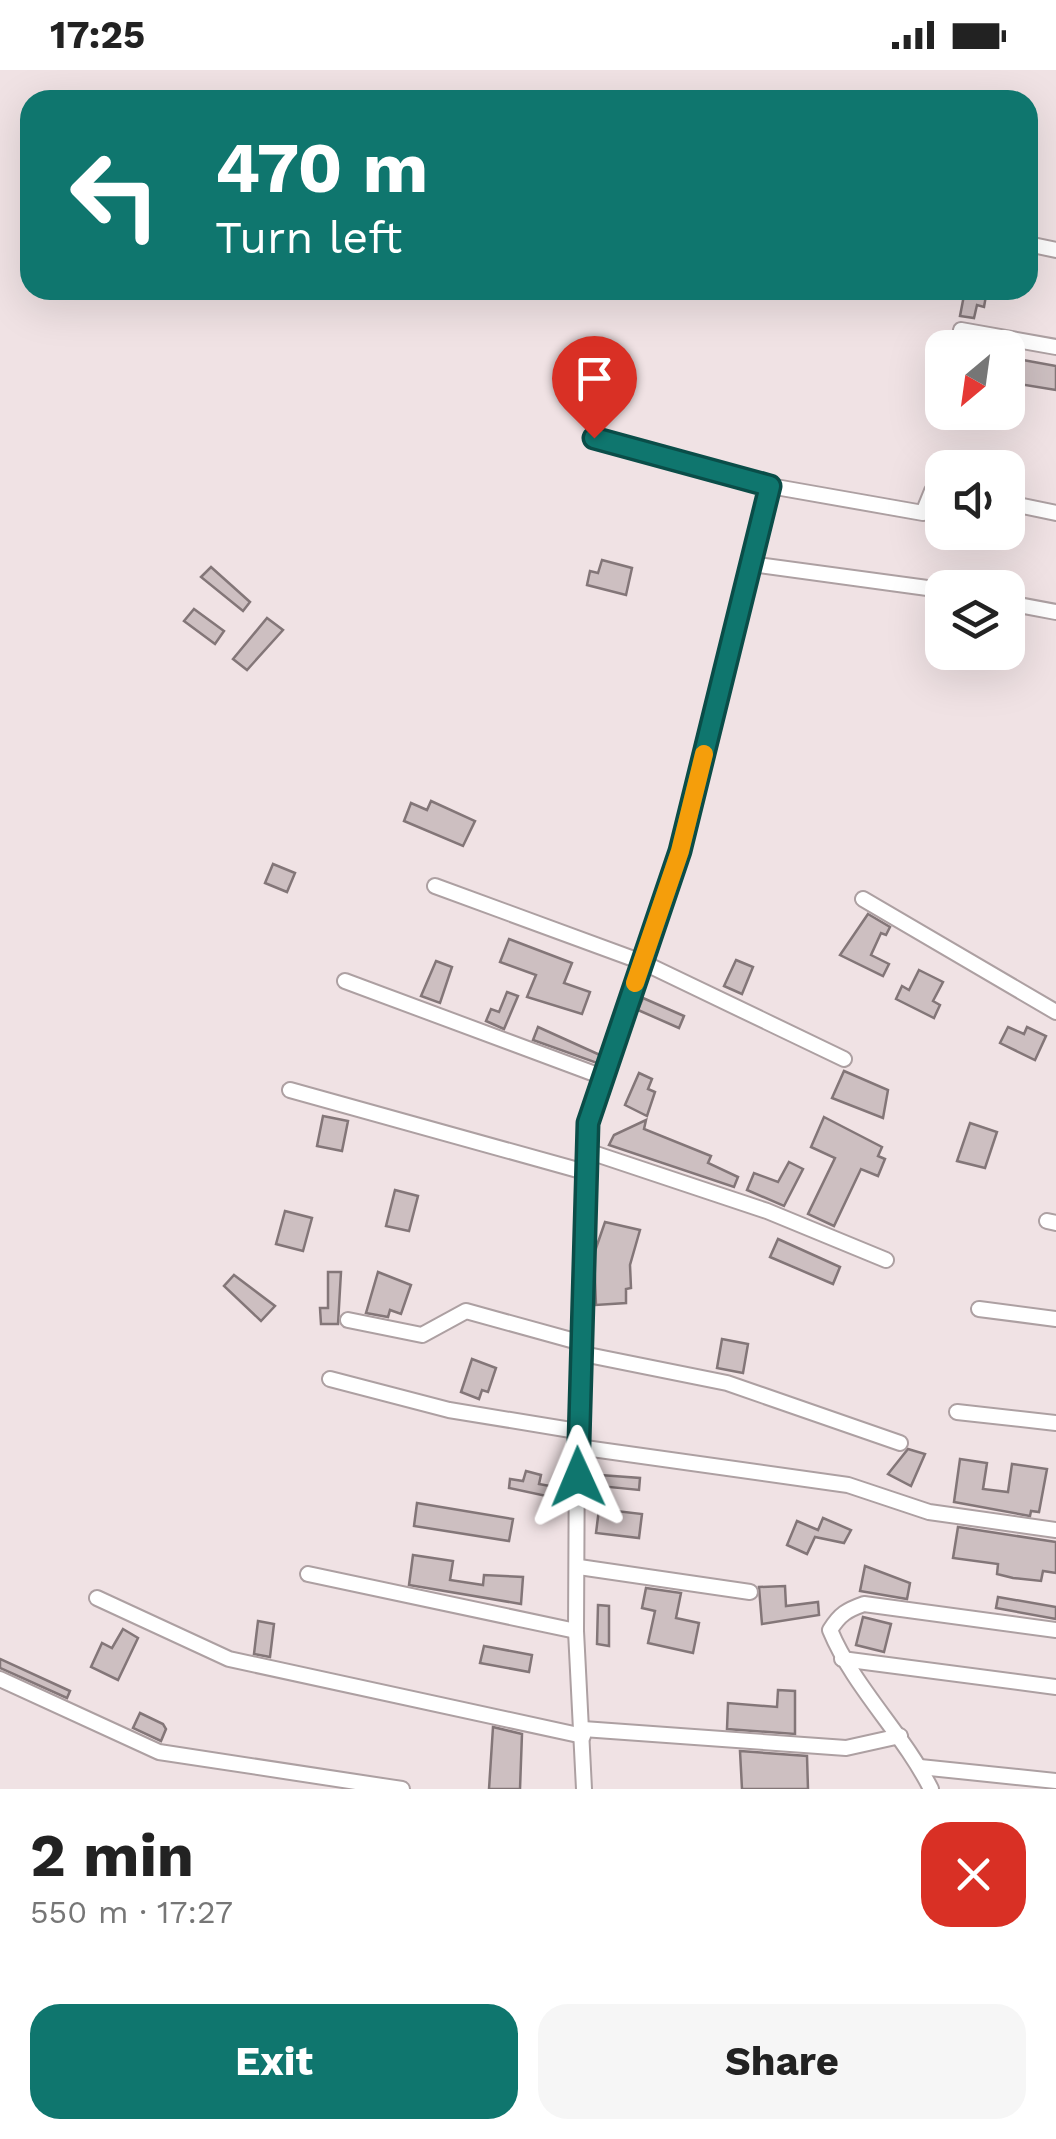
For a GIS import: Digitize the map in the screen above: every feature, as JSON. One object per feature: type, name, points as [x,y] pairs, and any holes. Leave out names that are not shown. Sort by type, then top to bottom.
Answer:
[{"type":"street","points":[[1025,342],[1056,347]]},
{"type":"street","points":[[594,438],[770,486],[925,510]]},
{"type":"street","points":[[584,1789],[576,1631],[588,1123],[680,851],[770,486]]},
{"type":"street","points":[[1025,507],[1056,513]]},
{"type":"street","points":[[751,564],[925,588]]},
{"type":"street","points":[[1025,606],[1056,612]]},
{"type":"street","points":[[434,886],[642,962],[844,1059]]},
{"type":"street","points":[[863,899],[1056,1012]]},
{"type":"street","points":[[346,982],[603,1076]]},
{"type":"street","points":[[290,1090],[585,1172]]},
{"type":"street","points":[[586,1151],[767,1212],[886,1260]]},
{"type":"street","points":[[979,1310],[1056,1320]]},
{"type":"street","points":[[348,1320],[422,1335],[466,1311],[583,1348],[727,1382],[900,1443]]},
{"type":"street","points":[[330,1379],[578,1439],[848,1484],[929,1512],[1056,1530]]},
{"type":"street","points":[[957,1412],[1056,1424]]},
{"type":"street","points":[[579,1567],[750,1592]]},
{"type":"street","points":[[308,1574],[576,1631]]},
{"type":"street","points":[[98,1598],[229,1659],[583,1733],[846,1748],[900,1736]]},
{"type":"street","points":[[931,1789],[900,1736],[842,1659],[830,1630],[844,1610],[864,1604],[1056,1630]]},
{"type":"street","points":[[842,1659],[1056,1687]]},
{"type":"street","points":[[0,1679],[159,1752],[402,1789]]},
{"type":"street","points":[[920,1767],[1056,1781]]},
{"type":"building","points":[[963,300],[985,300],[984,307],[977,305],[974,318],[960,316]]},
{"type":"building","points":[[1025,360],[1056,366],[1056,390],[1025,385]]},
{"type":"building","points":[[602,560],[632,568],[626,595],[587,585],[590,571],[598,573]]},
{"type":"building","points":[[211,567],[250,602],[243,611],[201,577]]},
{"type":"building","points":[[194,609],[224,631],[215,644],[184,621]]},
{"type":"building","points":[[267,618],[283,630],[247,670],[233,659]]},
{"type":"building","points":[[431,801],[475,821],[463,846],[404,821],[411,803],[427,810]]},
{"type":"building","points":[[273,864],[295,873],[287,892],[265,883]]},
{"type":"building","points":[[868,914],[890,927],[886,935],[881,933],[871,955],[889,964],[883,976],[840,955]]},
{"type":"building","points":[[509,939],[572,963],[564,983],[590,992],[582,1014],[527,997],[536,975],[500,962]]},
{"type":"building","points":[[736,960],[753,967],[742,994],[724,986]]},
{"type":"building","points":[[436,961],[452,967],[440,1003],[421,996]]},
{"type":"building","points":[[919,970],[943,982],[933,1001],[940,1005],[934,1018],[896,999],[902,986],[909,990]]},
{"type":"building","points":[[507,992],[518,996],[504,1029],[486,1021],[491,1009],[499,1012]]},
{"type":"building","points":[[643,998],[684,1016],[679,1028],[638,1010]]},
{"type":"building","points":[[538,1027],[600,1055],[597,1063],[533,1040]]},
{"type":"building","points":[[1008,1027],[1024,1034],[1027,1027],[1046,1036],[1035,1060],[1000,1043]]},
{"type":"building","points":[[844,1071],[888,1090],[883,1118],[832,1098]]},
{"type":"building","points":[[639,1073],[652,1079],[648,1089],[655,1092],[647,1116],[625,1105]]},
{"type":"building","points":[[323,1116],[348,1121],[342,1151],[317,1146]]},
{"type":"building","points":[[824,1117],[882,1147],[878,1156],[885,1159],[878,1176],[861,1169],[834,1226],[808,1214],[835,1158],[811,1147]]},
{"type":"building","points":[[646,1120],[644,1129],[711,1156],[708,1163],[738,1177],[734,1187],[609,1145],[614,1135]]},
{"type":"building","points":[[970,1123],[997,1132],[985,1168],[957,1161]]},
{"type":"building","points":[[789,1162],[803,1169],[784,1206],[747,1190],[754,1173],[778,1182]]},
{"type":"building","points":[[395,1190],[418,1196],[409,1231],[386,1226]]},
{"type":"building","points":[[285,1211],[312,1218],[303,1251],[276,1244]]},
{"type":"building","points":[[605,1222],[640,1230],[630,1265],[631,1288],[626,1289],[626,1303],[596,1305],[594,1254]]},
{"type":"building","points":[[778,1239],[840,1267],[833,1284],[770,1257]]},
{"type":"building","points":[[328,1272],[341,1272],[338,1324],[321,1324],[320,1308],[328,1308]]},
{"type":"building","points":[[378,1272],[411,1285],[401,1314],[390,1310],[388,1317],[366,1313]]},
{"type":"building","points":[[234,1275],[275,1306],[261,1321],[224,1286]]},
{"type":"building","points":[[722,1339],[748,1344],[743,1373],[717,1368]]},
{"type":"building","points":[[472,1359],[496,1368],[488,1392],[482,1390],[479,1399],[461,1392]]},
{"type":"building","points":[[908,1449],[925,1454],[911,1486],[888,1474]]},
{"type":"building","points":[[960,1459],[987,1463],[983,1489],[1008,1492],[1012,1464],[1047,1469],[1039,1512],[1031,1511],[1030,1516],[954,1502]]},
{"type":"building","points":[[526,1471],[541,1475],[539,1484],[566,1489],[565,1500],[509,1488],[510,1479],[523,1481]]},
{"type":"building","points":[[600,1475],[640,1478],[639,1490],[599,1486]]},
{"type":"building","points":[[417,1503],[513,1519],[509,1541],[414,1526]]},
{"type":"building","points":[[599,1509],[642,1514],[639,1538],[596,1533]]},
{"type":"building","points":[[823,1518],[851,1530],[844,1543],[815,1537],[807,1554],[787,1545],[797,1521],[818,1530]]},
{"type":"building","points":[[958,1527],[1056,1542],[1056,1573],[1043,1571],[1041,1581],[1013,1578],[997,1574],[998,1564],[953,1558]]},
{"type":"building","points":[[413,1555],[453,1561],[450,1580],[483,1585],[484,1575],[523,1577],[521,1604],[409,1585]]},
{"type":"building","points":[[865,1566],[910,1583],[907,1599],[860,1591]]},
{"type":"building","points":[[785,1586],[786,1606],[818,1602],[819,1615],[762,1624],[759,1587]]},
{"type":"building","points":[[646,1588],[681,1593],[676,1618],[699,1623],[693,1653],[648,1643],[655,1611],[642,1608]]},
{"type":"building","points":[[998,1597],[1056,1607],[1056,1619],[996,1608]]},
{"type":"building","points":[[598,1605],[609,1606],[609,1646],[597,1644]]},
{"type":"building","points":[[863,1617],[891,1624],[884,1652],[856,1645]]},
{"type":"building","points":[[258,1621],[274,1624],[270,1657],[254,1654]]},
{"type":"building","points":[[123,1629],[138,1638],[118,1680],[91,1667],[102,1643],[112,1648]]},
{"type":"building","points":[[484,1646],[532,1655],[529,1672],[480,1663]]},
{"type":"building","points":[[0,1659],[70,1691],[67,1698],[0,1668]]},
{"type":"building","points":[[778,1690],[795,1691],[795,1734],[727,1729],[728,1703],[777,1707]]},
{"type":"building","points":[[140,1713],[163,1724],[166,1729],[161,1741],[133,1728]]},
{"type":"building","points":[[493,1727],[522,1734],[520,1789],[489,1789]]},
{"type":"building","points":[[740,1751],[807,1756],[808,1789],[742,1789]]},
{"type":"slow traffic","points":[[635,983],[680,851],[704,754]]},
{"type":"route","points":[[578,1477],[588,1123],[680,851],[770,486],[594,438]]}]
